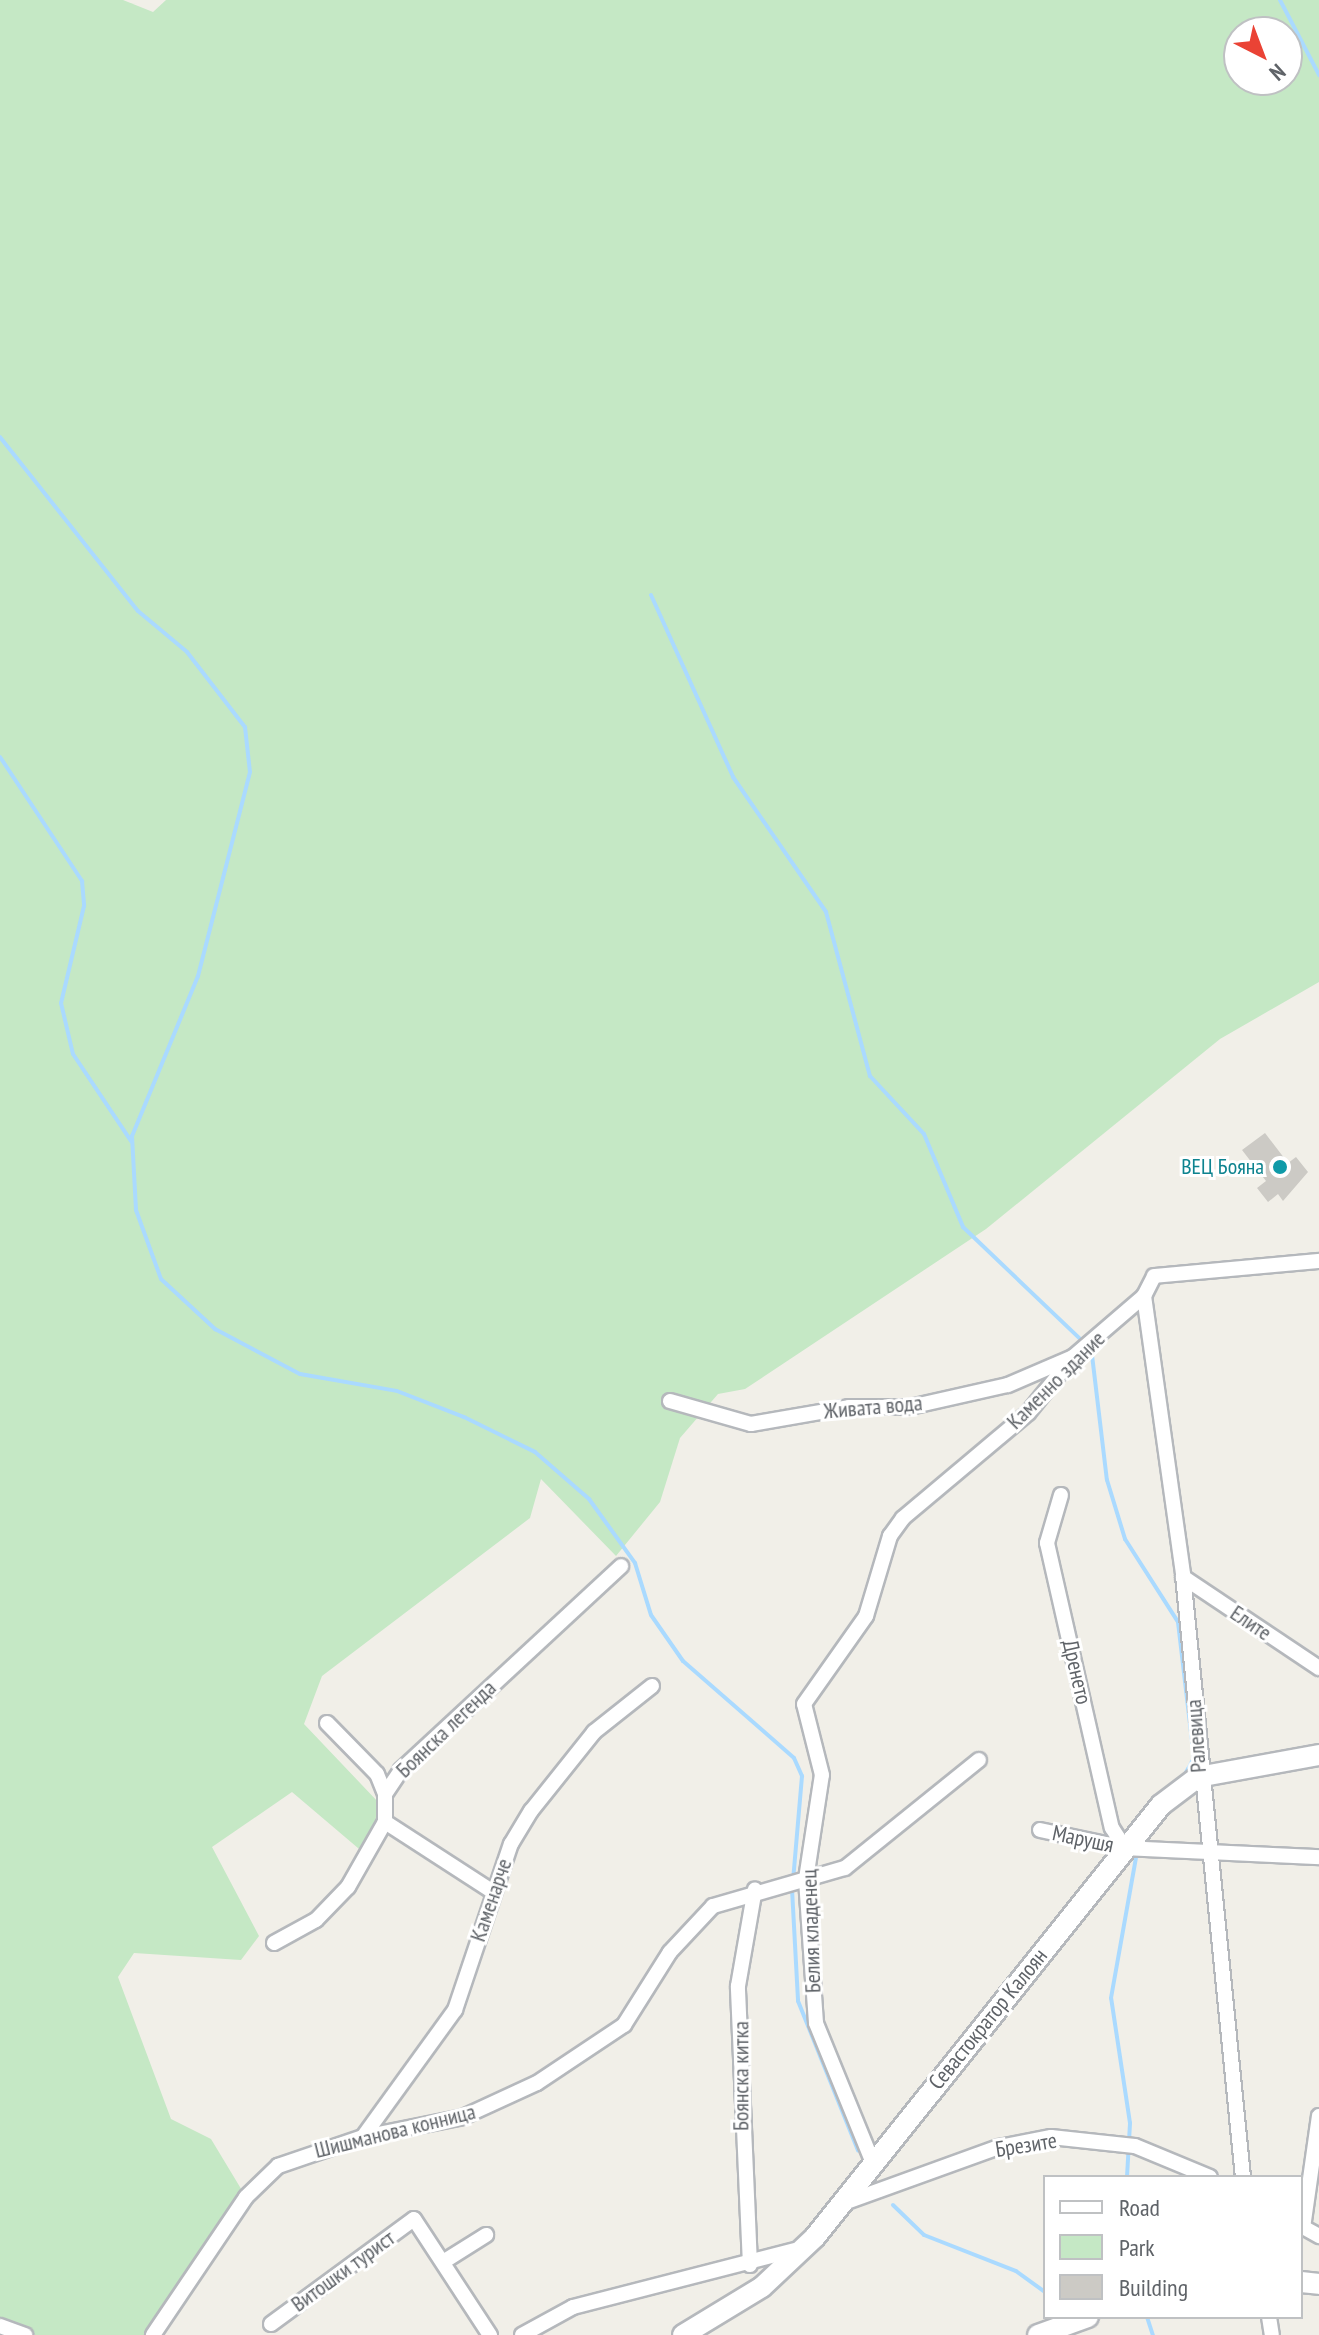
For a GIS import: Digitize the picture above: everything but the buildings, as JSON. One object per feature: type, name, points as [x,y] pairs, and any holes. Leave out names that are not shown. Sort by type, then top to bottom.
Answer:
[{"type":"main road","name":"Севастократор Калоян","points":[[683,2335],[762,2287],[807,2245],[1161,1805],[1198,1777],[1319,1755]]},
{"type":"main road","points":[[1038,2335],[1082,2319]]},
{"type":"street","name":"Каменно здание","points":[[866,1616],[890,1536],[903,1518],[1028,1413],[1073,1357],[1144,1296],[1161,1272],[1319,1261]]},
{"type":"street","name":"Ралевица","points":[[1144,1296],[1183,1577],[1198,1777],[1243,2175]]},
{"type":"street","name":"Живата вода","points":[[670,1401],[751,1424],[836,1409],[910,1407],[1008,1385],[1073,1357]]},
{"type":"street","name":"Дренето","points":[[1061,1495],[1047,1543],[1112,1828],[1125,1848]]},
{"type":"street","name":"Боянска легенда","points":[[385,1822],[385,1794],[401,1770],[621,1566]]},
{"type":"street","name":"Елите","points":[[1183,1577],[1319,1668]]},
{"type":"street","name":"Белия кладенец","points":[[866,1616],[804,1704],[822,1775],[806,1879],[816,2023],[873,2163]]},
{"type":"street","name":"Каменарче","points":[[363,2137],[455,2010],[511,1844],[554,1779],[622,1706],[652,1686]]},
{"type":"street","points":[[327,1723],[377,1774],[385,1794]]},
{"type":"street","name":"Шишманова конница","points":[[153,2335],[260,2180],[300,2155],[489,2108],[583,2055],[636,2012],[685,1932],[723,1899],[806,1879],[857,1861],[979,1760]]},
{"type":"street","points":[[274,1943],[296,1935],[334,1904],[385,1822],[493,1892]]},
{"type":"street","name":"Марушя","points":[[1040,1830],[1125,1848],[1319,1857]]},
{"type":"street","name":"Боянска китка","points":[[750,2265],[738,1986],[755,1889]]},
{"type":"street","points":[[1303,2220],[1319,2116]]},
{"type":"street","name":"Брезите","points":[[843,2203],[999,2147],[1051,2137],[1127,2144],[1205,2175]]},
{"type":"street","name":"Витошки турист","points":[[271,2324],[414,2219],[443,2262]]},
{"type":"street","points":[[486,2235],[443,2262],[490,2335]]},
{"type":"street","points":[[522,2335],[573,2307],[750,2265],[807,2245]]},
{"type":"street","points":[[0,2326],[25,2335]]},
{"type":"green space","points":[[0,0],[123,0],[153,12],[166,0],[1319,0],[1319,982],[1220,1039],[986,1229],[745,1389],[718,1394],[680,1438],[660,1502],[616,1556],[541,1479],[530,1518],[322,1676],[304,1724],[380,1804],[365,1854],[292,1792],[212,1847],[259,1936],[241,1960],[134,1953],[118,1977],[171,2119],[211,2139],[246,2197],[153,2335],[35,2335],[0,2318]]},
{"type":"waterway","points":[[1280,0],[1319,75]]},
{"type":"waterway","points":[[0,437],[138,611],[187,652],[245,727],[250,772],[198,976],[132,1136],[136,1210],[161,1279],[215,1329],[300,1374],[397,1391],[464,1417],[535,1452],[589,1499],[635,1563],[651,1615],[683,1661],[794,1758],[802,1776],[793,1880]]},
{"type":"waterway","points":[[651,595],[733,777],[826,912],[870,1076],[924,1134],[963,1227],[1080,1339]]},
{"type":"waterway","points":[[0,757],[82,881],[84,906],[61,1003],[73,1054],[131,1141]]},
{"type":"waterway","points":[[1092,1355],[1107,1480],[1125,1539],[1178,1622],[1194,1758],[1185,1774]]},
{"type":"waterway","points":[[1127,2175],[1130,2123],[1111,1998],[1136,1858]]},
{"type":"waterway","points":[[792,1889],[798,2001],[858,2150]]},
{"type":"waterway","points":[[893,2205],[924,2235],[1016,2271],[1043,2291]]},
{"type":"waterway","points":[[1148,2319],[1153,2335]]},
{"type":"place","name":"ВЕЦ Бояна","points":[[1280,1167]]}]
